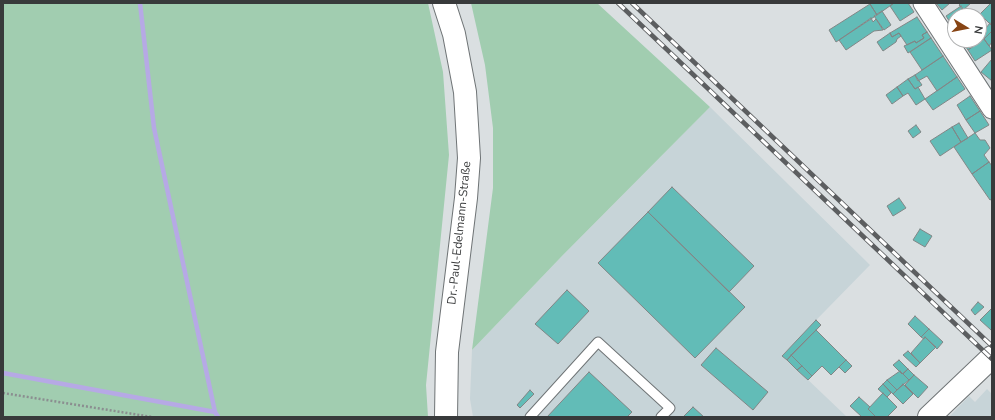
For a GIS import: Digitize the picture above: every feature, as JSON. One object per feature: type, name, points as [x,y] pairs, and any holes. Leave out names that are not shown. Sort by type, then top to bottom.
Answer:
[{"type":"street","name":"Dr.-Paul-Edelmann-Straße","points":[[444,3],[454,34],[465,92],[469,158],[466,198],[447,352],[446,417]]},
{"type":"street","points":[[923,3],[992,109]]},
{"type":"street","points":[[929,417],[992,357]]},
{"type":"lane","points":[[530,417],[598,342],[670,408],[661,417]]},
{"type":"path","points":[[3,393],[152,417]]},
{"type":"shaded area","points":[[710,107],[870,265],[782,355],[847,417],[473,417],[470,399],[472,350],[562,256]]},
{"type":"shaded area","points":[[987,389],[992,394],[992,417],[949,417],[969,396],[975,402]]},
{"type":"green space","points":[[3,3],[428,3],[443,72],[449,155],[426,385],[428,417],[3,417]]},
{"type":"green space","points":[[471,3],[597,3],[710,107],[562,256],[472,350],[493,188],[493,128],[485,65]]},
{"type":"building","points":[[894,3],[877,15],[870,4]]},
{"type":"building","points":[[894,3],[908,3],[914,12],[900,21],[890,6]]},
{"type":"building","points":[[936,3],[950,3],[942,10]]},
{"type":"building","points":[[961,3],[971,3],[965,8],[961,8],[959,5]]},
{"type":"building","points":[[992,3],[992,26],[987,21],[986,8]]},
{"type":"building","points":[[870,4],[877,15],[836,42],[829,30]]},
{"type":"building","points":[[882,11],[891,25],[884,30],[874,16]]},
{"type":"building","points":[[917,17],[927,32],[922,35],[924,38],[916,43],[915,41],[907,45],[899,33],[892,37],[890,33]]},
{"type":"building","points":[[871,18],[873,22],[876,19],[883,30],[874,31],[846,50],[839,40]]},
{"type":"building","points":[[990,23],[992,26],[992,31],[987,36],[987,27]]},
{"type":"building","points":[[992,31],[992,42],[989,46],[987,43],[987,36]]},
{"type":"building","points":[[927,32],[931,38],[908,53],[904,46],[915,41],[916,43],[924,38],[922,35]]},
{"type":"building","points":[[890,33],[892,37],[899,33],[901,36],[896,42],[883,51],[877,42]]},
{"type":"building","points":[[931,38],[943,56],[922,70],[910,52]]},
{"type":"building","points":[[987,43],[992,50],[975,61],[968,50],[971,48],[987,48]]},
{"type":"building","points":[[943,56],[957,77],[937,91],[927,76],[918,81],[915,75]]},
{"type":"building","points":[[992,59],[992,81],[981,72]]},
{"type":"building","points":[[915,75],[922,85],[915,89],[908,79]]},
{"type":"building","points":[[957,77],[965,89],[933,110],[925,99]]},
{"type":"building","points":[[908,79],[915,89],[918,87],[925,99],[916,105],[908,93],[903,96],[897,87]]},
{"type":"building","points":[[897,87],[903,96],[892,104],[886,95]]},
{"type":"building","points":[[970,96],[980,111],[966,120],[957,105]]},
{"type":"building","points":[[980,111],[989,125],[975,133],[966,120]]},
{"type":"building","points":[[959,123],[968,138],[961,142],[952,127]]},
{"type":"building","points":[[916,125],[921,132],[913,138],[908,131]]},
{"type":"building","points":[[952,127],[961,142],[940,156],[930,141]]},
{"type":"building","points":[[975,133],[980,140],[985,140],[990,148],[984,155],[989,162],[972,174],[954,147]]},
{"type":"building","points":[[989,162],[992,166],[992,199],[990,200],[972,174]]},
{"type":"building","points":[[672,187],[754,266],[729,292],[648,212]]},
{"type":"building","points":[[899,198],[906,208],[893,216],[887,206]]},
{"type":"building","points":[[648,212],[745,307],[695,358],[598,263]]},
{"type":"building","points":[[920,229],[932,236],[925,247],[913,240]]},
{"type":"building","points":[[567,290],[589,311],[558,344],[535,324]]},
{"type":"building","points":[[978,302],[984,307],[975,315],[971,310]]},
{"type":"building","points":[[992,308],[992,329],[991,330],[980,320]]},
{"type":"building","points":[[915,316],[929,329],[921,337],[908,324]]},
{"type":"building","points":[[816,320],[821,325],[787,360],[782,356]]},
{"type":"building","points":[[929,329],[943,342],[937,349],[925,337],[924,339],[921,337]]},
{"type":"building","points":[[816,330],[846,360],[831,375],[822,366],[812,376],[791,355]]},
{"type":"building","points":[[925,337],[936,347],[920,363],[911,353]]},
{"type":"building","points":[[716,348],[768,392],[753,410],[701,365]]},
{"type":"building","points":[[908,351],[920,363],[916,367],[903,355]]},
{"type":"building","points":[[791,355],[802,366],[797,370],[787,360]]},
{"type":"building","points":[[846,360],[852,366],[845,373],[839,367]]},
{"type":"building","points":[[899,360],[908,369],[902,374],[893,365]]},
{"type":"building","points":[[802,366],[812,376],[808,380],[797,370]]},
{"type":"building","points":[[908,369],[914,375],[909,380],[903,374]]},
{"type":"building","points":[[900,371],[909,380],[897,390],[887,380]]},
{"type":"building","points":[[589,372],[632,412],[627,417],[547,417]]},
{"type":"building","points":[[914,375],[928,387],[918,398],[905,385]]},
{"type":"building","points":[[887,380],[897,390],[893,394],[883,384]]},
{"type":"building","points":[[883,384],[891,393],[887,397],[878,389]]},
{"type":"building","points":[[903,384],[913,394],[903,404],[893,394]]},
{"type":"building","points":[[530,390],[534,394],[520,408],[517,405]]},
{"type":"building","points":[[883,393],[897,407],[887,417],[876,417],[868,409]]},
{"type":"building","points":[[859,397],[870,407],[868,409],[876,417],[862,417],[850,406]]},
{"type":"building","points":[[693,407],[704,417],[683,417]]},
{"type":"waterway","points":[[140,3],[154,128],[215,412]]},
{"type":"waterway","points":[[3,373],[215,412],[218,417]]},
{"type":"railway","points":[[618,3],[992,359]]},
{"type":"railway","points":[[632,3],[992,346]]}]
